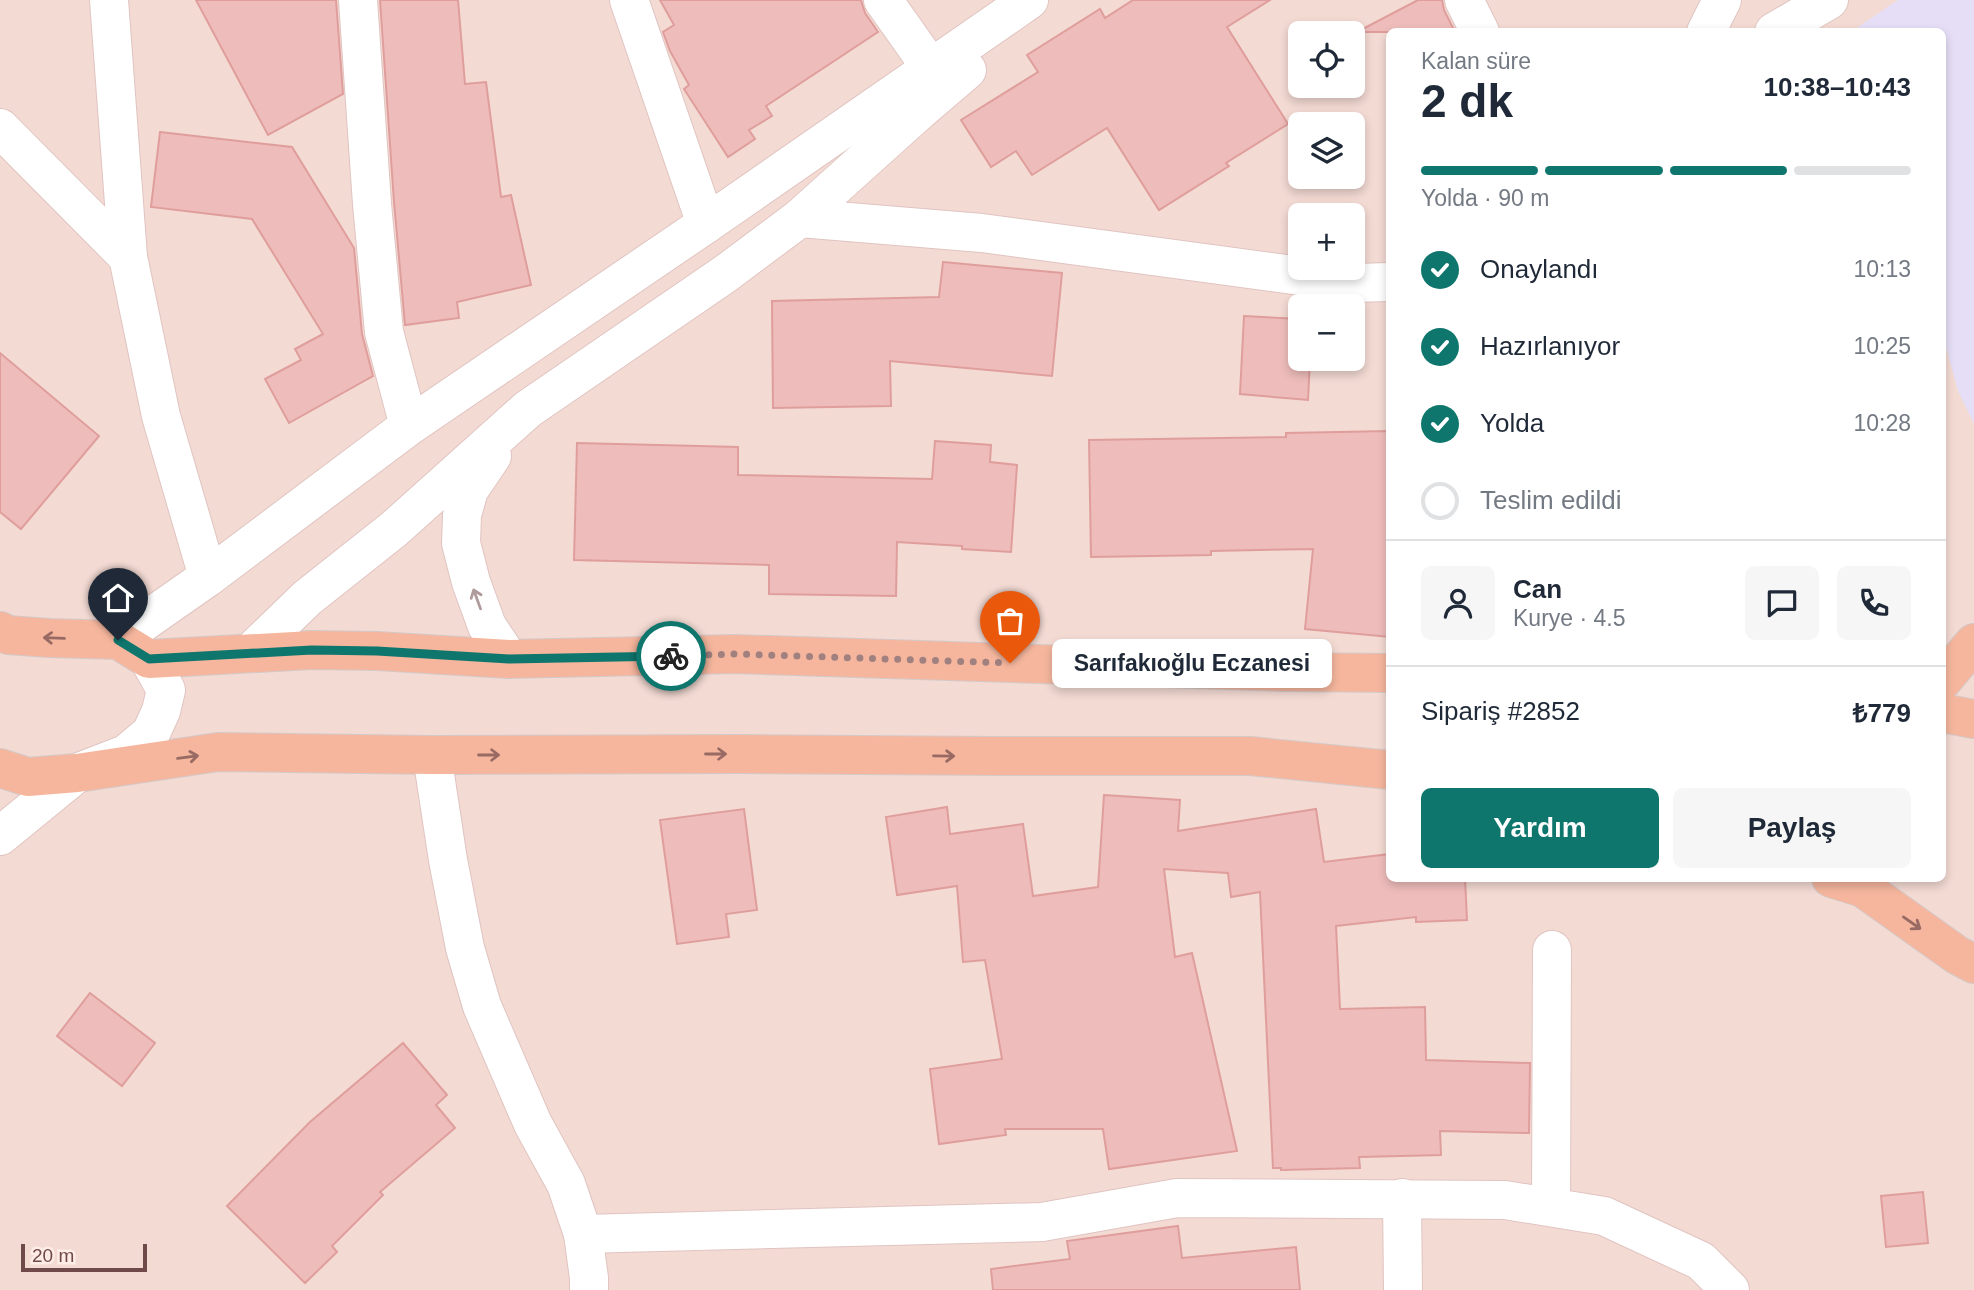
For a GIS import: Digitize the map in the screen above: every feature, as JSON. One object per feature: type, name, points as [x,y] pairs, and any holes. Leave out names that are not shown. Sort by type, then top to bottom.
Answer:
[{"type":"main road","points":[[3,634],[134,649],[250,653],[377,651],[509,659],[736,654],[1386,673]]},
{"type":"main road","points":[[1946,676],[1974,643]]},
{"type":"main road","points":[[1946,714],[1974,719]]},
{"type":"main road","points":[[0,768],[28,777],[77,773],[218,752],[432,755],[1250,756],[1386,770]]},
{"type":"main road","points":[[1851,882],[1970,964]]},
{"type":"street","points":[[109,0],[128,257],[161,416],[208,577]]},
{"type":"street","points":[[358,0],[384,332],[409,426]]},
{"type":"street","points":[[629,0],[706,225]]},
{"type":"street","points":[[883,0],[931,68]]},
{"type":"street","points":[[0,836],[77,773],[126,754],[151,733],[166,690],[134,649],[208,577],[409,426],[706,225],[1029,0]]},
{"type":"street","points":[[250,653],[307,598],[394,529],[528,409],[693,296],[800,218],[1044,0]]},
{"type":"street","points":[[1464,0],[1478,28]]},
{"type":"street","points":[[1708,28],[1722,0]]},
{"type":"street","points":[[1781,28],[1829,0]]},
{"type":"street","points":[[0,128],[128,257]]},
{"type":"street","points":[[800,218],[982,233],[1353,283],[1386,282]]},
{"type":"street","points":[[509,659],[486,626],[471,582],[461,543],[462,514],[468,490],[528,409]]},
{"type":"street","points":[[432,755],[448,860],[466,948],[482,1006],[533,1124],[566,1184],[583,1234],[589,1290]]},
{"type":"street","points":[[1551,1208],[1552,950]]},
{"type":"street","points":[[583,1234],[1042,1222],[1177,1198],[1505,1200],[1604,1216],[1701,1261],[1730,1290]]},
{"type":"street","points":[[1402,1198],[1403,1290]]},
{"type":"shaded area","points":[[0,0],[1974,0],[1974,1290],[0,1290]]},
{"type":"shaded area","points":[[1898,0],[1974,0],[1974,424],[1958,391],[1946,347],[1946,28],[1858,27]]},
{"type":"building","points":[[196,0],[336,0],[343,94],[268,135]]},
{"type":"building","points":[[380,0],[458,0],[465,84],[486,82],[501,197],[511,195],[531,285],[457,302],[459,318],[405,325]]},
{"type":"building","points":[[660,0],[861,0],[865,13],[878,32],[766,106],[772,116],[749,130],[755,139],[728,157],[684,89],[689,85],[663,32],[674,25]]},
{"type":"building","points":[[1133,0],[1270,0],[1227,27],[1288,124],[1226,163],[1229,166],[1159,210],[1107,128],[1032,175],[1016,151],[991,167],[961,120],[1038,72],[1027,55],[1100,9],[1105,18]]},
{"type":"building","points":[[1418,0],[1442,0],[1453,28],[1386,28],[1386,32],[1365,32],[1365,28]]},
{"type":"building","points":[[160,132],[292,147],[354,248],[362,334],[373,376],[289,423],[265,379],[301,360],[295,349],[323,334],[252,219],[151,207]]},
{"type":"building","points":[[943,262],[1062,273],[1052,376],[890,361],[891,406],[773,408],[772,301],[939,297]]},
{"type":"building","points":[[1244,316],[1288,318],[1288,371],[1309,371],[1308,400],[1240,394]]},
{"type":"building","points":[[0,353],[99,436],[21,529],[0,512]]},
{"type":"building","points":[[1386,431],[1386,637],[1305,629],[1313,549],[1211,551],[1211,555],[1091,557],[1089,440],[1286,437],[1286,433]]},
{"type":"building","points":[[935,441],[991,445],[990,462],[1017,465],[1011,552],[897,542],[896,596],[769,594],[769,565],[574,560],[577,443],[738,447],[738,475],[932,479]]},
{"type":"building","points":[[1104,795],[1180,800],[1178,831],[1316,809],[1324,862],[1386,854],[1386,882],[1465,882],[1467,920],[1416,922],[1416,917],[1336,926],[1340,1009],[1425,1007],[1426,1060],[1530,1063],[1529,1133],[1440,1131],[1441,1155],[1359,1157],[1360,1168],[1273,1168],[1260,892],[1231,897],[1228,873],[1164,869],[1175,957],[1192,953],[1237,1151],[1109,1169],[1103,1129],[1005,1129],[1006,1135],[939,1144],[930,1069],[1002,1059],[985,960],[963,962],[957,886],[897,895],[886,817],[947,807],[950,834],[1023,824],[1033,896],[1098,887]]},
{"type":"building","points":[[744,809],[757,910],[726,914],[729,937],[677,944],[660,820]]},
{"type":"building","points":[[90,993],[155,1043],[122,1086],[57,1036]]},
{"type":"building","points":[[403,1043],[447,1095],[436,1105],[455,1128],[380,1192],[383,1195],[332,1246],[337,1252],[305,1283],[227,1206],[310,1122]]},
{"type":"building","points":[[1923,1192],[1928,1243],[1886,1247],[1881,1196]]},
{"type":"building","points":[[1178,1226],[1182,1258],[1296,1247],[1300,1290],[993,1290],[991,1269],[1070,1259],[1067,1241]]},
{"type":"way so far","points":[[671,656],[736,654],[1010,663]]},
{"type":"place","name":"Sarıfakıoğlu Eczanesi","points":[[1010,663]]},
{"type":"route","points":[[118,640],[149,659],[312,650],[509,659],[671,656]]}]
